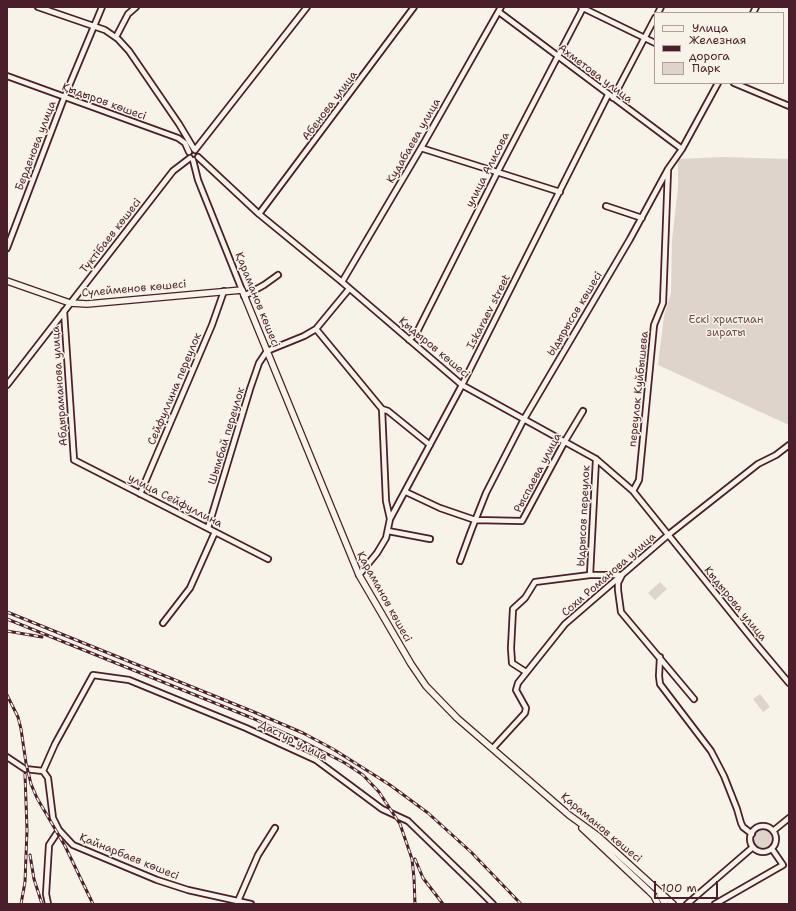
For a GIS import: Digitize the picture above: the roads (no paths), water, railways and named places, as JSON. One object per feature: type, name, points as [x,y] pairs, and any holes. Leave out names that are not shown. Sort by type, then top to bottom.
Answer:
[{"type":"main road","name":"Сүлейменов көшесі","points":[[7,281],[70,303],[87,304],[242,290]]},
{"type":"main road","name":"Қараманов көшесі","points":[[242,290],[358,575],[411,664],[426,686],[443,704],[569,815],[598,836],[656,890]]},
{"type":"main road","points":[[569,815],[654,896],[658,904]]},
{"type":"main road","points":[[656,890],[665,904]]},
{"type":"main road","points":[[656,890],[674,904]]},
{"type":"street","points":[[38,7],[105,30],[116,37],[129,52],[185,133],[195,150],[198,152],[198,157],[191,159],[188,155],[189,152],[185,143],[178,138]]},
{"type":"street","name":"Берденова улица","points":[[7,248],[64,98],[102,7]]},
{"type":"street","points":[[116,37],[128,14],[136,7]]},
{"type":"street","points":[[189,152],[195,150],[307,7]]},
{"type":"street","name":"Абенова улица","points":[[259,214],[414,7]]},
{"type":"street","name":"Кудабаева улица","points":[[342,282],[421,148],[501,7]]},
{"type":"street","points":[[582,7],[654,42]]},
{"type":"street","name":"улица Алисова","points":[[410,340],[417,332],[582,7]]},
{"type":"street","name":"Ахметова улица","points":[[499,12],[557,57],[682,149]]},
{"type":"street","points":[[613,98],[654,20]]},
{"type":"street","name":"Қыдыров көшесі","points":[[7,76],[64,98],[178,138]]},
{"type":"street","name":"Ыдырысов көшесі","points":[[460,561],[486,494],[524,419],[642,218],[668,169],[682,149],[717,84]]},
{"type":"street","points":[[736,84],[789,106]]},
{"type":"street","name":"Iskaraev street","points":[[358,575],[377,553],[386,538],[390,519],[406,492],[462,385],[608,95]]},
{"type":"street","points":[[178,138],[183,137],[185,133]]},
{"type":"street","points":[[421,148],[560,192]]},
{"type":"street","name":"Қыдыров көшесі","points":[[198,157],[259,214],[342,282],[462,385],[596,459],[633,491],[668,535]]},
{"type":"street","name":"Қараманов көшесі","points":[[191,159],[242,290]]},
{"type":"street","name":"Түктібаев көшесі","points":[[7,385],[173,171],[191,159]]},
{"type":"street","name":"переулок Куйбышева","points":[[633,491],[639,480],[654,325],[663,303],[668,169]]},
{"type":"street","points":[[606,206],[642,218]]},
{"type":"street","points":[[244,296],[278,275]]},
{"type":"street","points":[[267,352],[304,336],[316,329],[349,289]]},
{"type":"street","name":"Сейфуллина переулок","points":[[140,494],[212,325],[224,291]]},
{"type":"street","name":"Абдыраманова улица","points":[[64,311],[74,460]]},
{"type":"street","points":[[316,329],[382,409],[388,412],[430,446]]},
{"type":"street","name":"Шымбай переулок","points":[[208,528],[250,389],[260,364],[267,352]]},
{"type":"street","points":[[382,409],[386,501],[390,519]]},
{"type":"street","name":"Рыспаева улица","points":[[406,492],[440,508],[475,520],[522,521],[583,411]]},
{"type":"street","name":"Сохи Романова улица","points":[[493,748],[525,713],[526,708],[516,690],[516,687],[526,672],[566,624],[668,535],[758,464],[776,455],[789,445]]},
{"type":"street","name":"Ыдрысов переулок","points":[[590,575],[596,459]]},
{"type":"street","name":"улица Сейфуллина","points":[[74,460],[268,559]]},
{"type":"street","points":[[388,531],[430,539]]},
{"type":"street","points":[[163,622],[190,588],[215,532]]},
{"type":"street","name":"Кыдырова улица","points":[[668,535],[789,683]]},
{"type":"street","points":[[526,672],[512,663],[511,648],[513,609],[525,598],[536,582],[590,575],[622,575],[618,583],[621,612],[694,699]]},
{"type":"street","points":[[660,657],[660,684],[711,751],[737,809],[741,823],[743,827],[752,834]]},
{"type":"street","name":"Дастур улица","points":[[43,771],[55,744],[93,675],[129,680],[246,728],[316,760],[382,809],[408,821],[493,904]]},
{"type":"street","points":[[7,757],[25,769],[43,771]]},
{"type":"street","name":"Қайнарбаев көшесі","points":[[43,771],[48,778],[53,818],[59,830],[73,846],[157,880],[188,890],[252,904]]},
{"type":"street","points":[[773,831],[789,818]]},
{"type":"street","points":[[759,827],[769,828],[773,831],[776,840],[772,849],[762,852],[753,848],[751,843],[752,834],[759,827]]},
{"type":"street","points":[[238,900],[258,855],[275,828]]},
{"type":"street","points":[[48,904],[46,894],[49,845],[59,830]]},
{"type":"street","points":[[687,904],[753,848]]},
{"type":"street","points":[[715,904],[783,865],[772,849]]},
{"type":"railway","points":[[7,612],[254,712],[303,733],[333,749],[390,785],[428,813],[471,852],[521,904]]},
{"type":"railway","points":[[7,619],[252,718],[345,763],[363,775],[379,792],[400,824],[412,859],[415,904]]},
{"type":"railway","points":[[7,631],[42,637]]},
{"type":"railway","points":[[7,695],[18,717],[31,784],[37,798],[65,846],[93,904]]},
{"type":"railway","points":[[21,904],[25,882],[27,830],[25,774]]},
{"type":"railway","points":[[30,855],[34,879],[42,904]]},
{"type":"railway","points":[[415,859],[423,878],[443,904]]},
{"type":"park label","name":"Ескі христиан зираты","points":[[726,326]]}]
